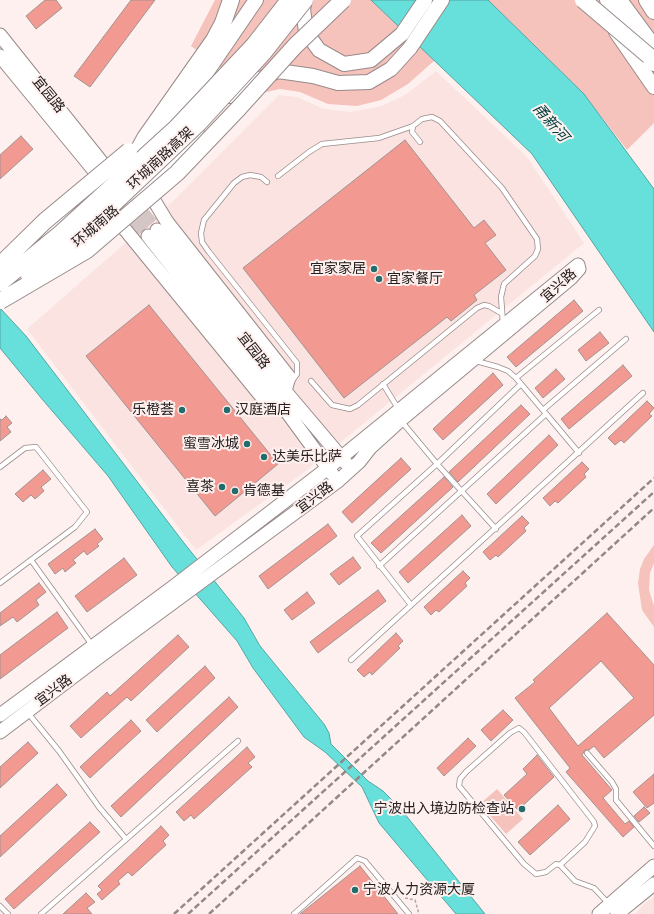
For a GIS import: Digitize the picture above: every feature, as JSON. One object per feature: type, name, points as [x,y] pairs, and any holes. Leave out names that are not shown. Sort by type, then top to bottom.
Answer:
[{"type":"highway","points":[[128,169],[145,138],[214,40],[226,16],[230,0]]},
{"type":"highway","points":[[0,265],[45,221],[129,151],[212,34],[230,0]]},
{"type":"highway","name":"环城南路高架","points":[[0,283],[61,233],[176,128],[254,45],[289,0]]},
{"type":"highway","name":"环城南路高架","points":[[0,300],[105,212],[198,124],[264,52],[305,0]]},
{"type":"highway","points":[[0,300],[87,250],[177,173],[239,108],[294,46],[342,0]]},
{"type":"highway","points":[[583,0],[652,55]]},
{"type":"highway","points":[[608,0],[652,55]]},
{"type":"highway","points":[[647,0],[654,11]]},
{"type":"main road","name":"环城南路","points":[[0,308],[145,187],[192,127],[281,0]]},
{"type":"main road","points":[[305,0],[303,10],[306,32],[319,50],[344,64],[372,60],[402,34],[425,0]]},
{"type":"main road","points":[[285,391],[289,377],[167,222],[145,187],[174,160],[235,90],[278,71],[313,76],[338,83],[369,82],[391,69],[410,48],[442,0]]},
{"type":"main road","points":[[592,0],[654,87]]},
{"type":"main road","points":[[620,0],[652,55]]},
{"type":"main road","name":"环城南路","points":[[0,272],[102,187],[128,169],[200,82],[254,3]]},
{"type":"main road","name":"宜园路","points":[[0,36],[106,177],[0,56]]},
{"type":"main road","name":"宜园路","points":[[112,214],[266,402],[281,404]]},
{"type":"main road","name":"宜园路","points":[[338,481],[152,233],[351,469]]},
{"type":"main road","name":"宜兴路","points":[[0,715],[93,647],[177,592],[220,568],[338,481],[401,416],[503,324],[578,265],[579,269],[571,278],[503,324],[472,360],[401,416],[342,457],[204,563],[177,592],[0,732]]},
{"type":"main road","points":[[613,909],[654,866]]},
{"type":"main road","points":[[599,914],[613,909],[654,884]]},
{"type":"lane","points":[[278,176],[322,144],[378,138],[413,126],[422,119],[432,117],[440,121],[502,188],[537,239],[538,248],[535,256],[504,284],[501,297],[503,324]]},
{"type":"lane","points":[[413,126],[412,132],[420,142]]},
{"type":"lane","points":[[267,182],[261,177],[250,176],[242,177],[234,183],[204,220],[201,233],[202,242],[208,252],[297,364],[297,374],[285,391]]},
{"type":"lane","points":[[311,381],[326,400],[332,405],[350,409],[358,405],[477,308],[484,305],[489,306],[503,324]]},
{"type":"lane","points":[[516,378],[599,310]]},
{"type":"lane","points":[[379,566],[462,491],[544,412],[626,339]]},
{"type":"lane","points":[[472,360],[508,371],[516,378],[579,453]]},
{"type":"lane","points":[[383,384],[401,416],[437,464],[496,529]]},
{"type":"lane","points":[[411,605],[357,536],[437,464],[521,384]]},
{"type":"lane","points":[[351,660],[643,393]]},
{"type":"lane","points":[[0,467],[25,448],[36,446],[87,512],[75,527],[0,583]]},
{"type":"lane","points":[[31,560],[93,647]]},
{"type":"lane","points":[[27,712],[59,751],[99,807],[126,839]]},
{"type":"lane","points":[[560,865],[586,842],[595,826],[594,822],[524,732],[519,728],[510,733],[466,772],[460,779],[459,786],[524,864],[536,874],[546,872],[556,864],[560,865],[575,881],[594,888],[613,909]]},
{"type":"lane","points":[[42,914],[238,741]]},
{"type":"lane","points":[[587,753],[612,782],[616,789],[616,800],[654,846]]},
{"type":"lane","points":[[294,914],[357,858],[365,861],[409,914]]},
{"type":"lane","points":[[0,906],[8,914]]},
{"type":"path","points":[[395,896],[415,900],[419,914]]},
{"type":"shaded area","points":[[215,0],[371,0],[435,60],[408,84],[381,100],[357,106],[328,104],[300,92],[280,89],[257,94],[191,46]]},
{"type":"shaded area","points":[[488,0],[654,0],[654,123],[627,150],[584,94]]},
{"type":"shaded area","points":[[436,71],[527,157],[584,243],[303,473],[196,550],[27,329],[171,203],[279,95],[297,97],[324,109],[350,112],[382,106],[405,95]]},
{"type":"shaded area","points":[[654,545],[654,563],[650,573],[649,590],[654,606],[654,627],[642,610],[638,583],[640,569],[644,559]]},
{"type":"shaded area","points":[[497,789],[523,819],[506,834],[480,804]]},
{"type":"shaded area","points":[[654,897],[654,914],[635,914],[645,903]]},
{"type":"water","name":"甬新河","points":[[371,0],[488,0],[584,94],[654,189],[654,332],[532,154]]},
{"type":"water","points":[[0,308],[26,336],[184,543],[244,618],[260,646],[324,724],[329,733],[331,744],[368,781],[383,791],[400,808],[485,914],[456,914],[379,823],[362,787],[325,752],[304,737],[253,668],[237,641],[172,567],[108,476],[0,348]]},
{"type":"building","points":[[45,0],[56,0],[62,8],[36,29],[26,16]]},
{"type":"building","points":[[131,0],[155,0],[90,87],[74,76]]},
{"type":"building","points":[[21,136],[33,149],[0,179],[0,155]]},
{"type":"building","name":"宜家家居","points":[[405,140],[474,228],[484,220],[496,235],[485,243],[506,270],[474,295],[477,300],[451,321],[447,317],[344,398],[243,268]]},
{"type":"building","points":[[574,300],[583,311],[516,367],[507,357]]},
{"type":"building","name":"乐橙荟","points":[[149,305],[278,464],[215,516],[86,356]]},
{"type":"building","points":[[600,332],[609,343],[586,361],[578,350]]},
{"type":"building","points":[[623,365],[632,376],[569,429],[561,419]]},
{"type":"building","points":[[556,369],[565,379],[543,398],[535,388]]},
{"type":"building","points":[[493,373],[503,385],[443,440],[433,429]]},
{"type":"building","points":[[647,401],[654,408],[649,414],[652,416],[624,443],[621,440],[615,445],[608,438]]},
{"type":"building","points":[[521,405],[530,414],[458,482],[449,472]]},
{"type":"building","points":[[6,416],[12,423],[7,427],[11,432],[0,441],[0,419],[2,420]]},
{"type":"building","points":[[549,435],[558,445],[496,504],[487,494]]},
{"type":"building","points":[[401,458],[411,469],[352,523],[342,512]]},
{"type":"building","points":[[582,462],[589,469],[584,474],[586,477],[558,503],[555,501],[550,506],[543,498]]},
{"type":"building","points":[[43,470],[51,479],[41,487],[44,491],[35,499],[31,495],[23,502],[15,494]]},
{"type":"building","points":[[444,477],[453,487],[381,553],[371,543]]},
{"type":"building","points":[[462,515],[471,526],[408,583],[399,572]]},
{"type":"building","points":[[522,516],[529,523],[524,528],[526,531],[498,557],[496,555],[490,560],[483,552]]},
{"type":"building","points":[[328,524],[337,536],[268,589],[259,576]]},
{"type":"building","points":[[95,529],[103,539],[97,544],[99,546],[87,555],[84,551],[73,560],[76,563],[65,572],[63,568],[55,574],[48,564]]},
{"type":"building","points":[[353,557],[361,568],[339,585],[330,574]]},
{"type":"building","points":[[124,558],[137,575],[87,612],[75,596]]},
{"type":"building","points":[[463,571],[470,578],[465,583],[467,586],[439,612],[436,610],[431,615],[424,607]]},
{"type":"building","points":[[39,583],[46,592],[36,600],[39,605],[17,622],[13,617],[0,626],[0,613]]},
{"type":"building","points":[[378,590],[386,601],[318,653],[310,642]]},
{"type":"building","points":[[307,592],[315,603],[292,620],[284,610]]},
{"type":"building","points":[[57,612],[68,628],[0,679],[0,655]]},
{"type":"building","points":[[607,613],[654,665],[654,715],[604,758],[594,746],[589,750],[585,750],[582,755],[612,790],[603,798],[625,824],[629,821],[634,827],[623,837],[566,772],[570,768],[515,698],[535,682],[533,680]],"holes":[[[601,661],[634,698],[578,746],[549,708]]]},
{"type":"building","points":[[396,633],[403,641],[398,646],[400,648],[372,675],[370,672],[364,677],[357,670]]},
{"type":"building","points":[[178,635],[189,647],[131,701],[127,697],[81,738],[70,726],[107,692],[110,696]]},
{"type":"building","points":[[205,666],[215,678],[157,732],[146,720]]},
{"type":"building","points":[[229,697],[238,707],[121,817],[111,806]]},
{"type":"building","points":[[503,710],[513,720],[491,741],[481,730]]},
{"type":"building","points":[[131,720],[141,731],[90,778],[80,767]]},
{"type":"building","points":[[468,738],[476,746],[444,776],[437,768]]},
{"type":"building","points":[[28,742],[38,753],[0,788],[0,767]]},
{"type":"building","points":[[247,747],[255,757],[248,763],[252,767],[194,819],[191,815],[184,821],[176,812]]},
{"type":"building","points":[[537,755],[554,777],[518,810],[504,795],[527,774],[523,769]]},
{"type":"building","points":[[654,774],[654,803],[647,808],[633,792]]},
{"type":"building","points":[[57,784],[67,795],[0,857],[0,836]]},
{"type":"building","points":[[558,805],[570,819],[530,855],[518,842]]},
{"type":"building","points":[[644,807],[650,813],[639,822],[634,816]]},
{"type":"building","points":[[90,822],[100,832],[14,909],[5,899]]},
{"type":"building","points":[[161,826],[169,835],[163,841],[166,845],[132,876],[128,872],[118,881],[120,884],[102,900],[97,894],[102,890],[98,886]]},
{"type":"building","name":"宁波人力资源大厦","points":[[360,866],[398,914],[300,914]]},
{"type":"building","points":[[86,893],[95,902],[87,908],[92,914],[63,914]]},
{"type":"tunnel","points":[[131,199],[157,230]]},
{"type":"tunnel","points":[[123,206],[148,236]]},
{"type":"railway","points":[[174,914],[654,478]]},
{"type":"railway","points":[[188,914],[654,492]]},
{"type":"railway","points":[[209,914],[654,508]]},
{"type":"place","name":"宜家家居","points":[[374,269]]},
{"type":"place","name":"宜家餐厅","points":[[379,279]]},
{"type":"place","name":"乐橙荟","points":[[182,410]]},
{"type":"place","name":"汉庭酒店","points":[[227,410]]},
{"type":"place","name":"蜜雪冰城","points":[[247,444]]},
{"type":"place","name":"达美乐比萨","points":[[264,457]]},
{"type":"place","name":"喜茶","points":[[222,487]]},
{"type":"place","name":"肯德基","points":[[235,491]]},
{"type":"place","name":"宁波出入境边防检查站","points":[[522,809]]},
{"type":"place","name":"宁波人力资源大厦","points":[[355,890]]}]
